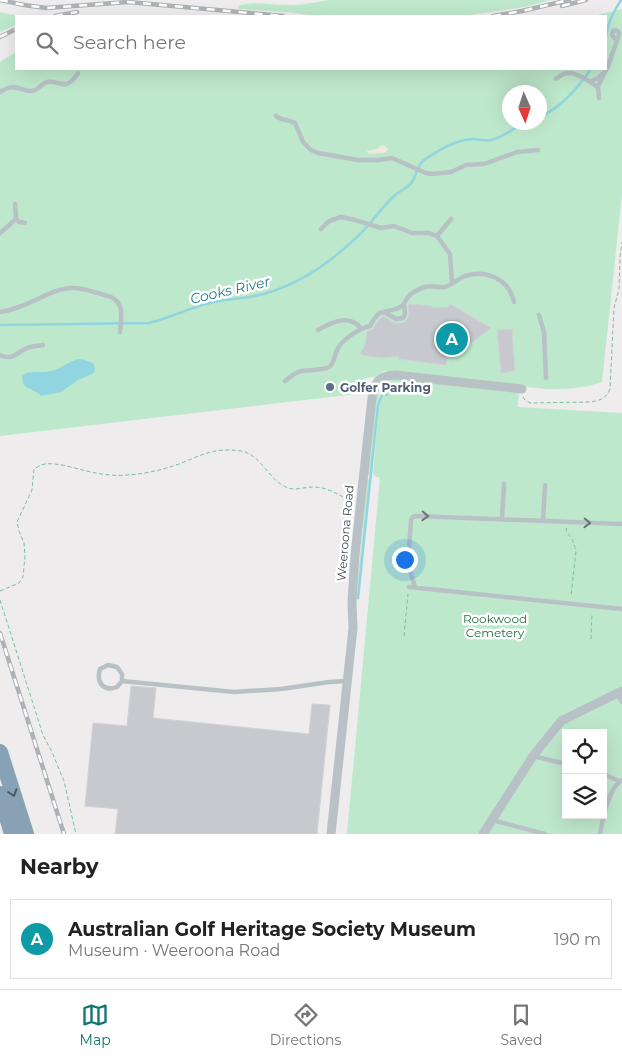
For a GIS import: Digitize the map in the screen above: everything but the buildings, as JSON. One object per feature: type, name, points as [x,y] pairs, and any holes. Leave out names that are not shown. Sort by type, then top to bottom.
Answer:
[{"type":"highway","points":[[0,752],[26,834]]},
{"type":"highway","points":[[0,794],[12,834]]},
{"type":"street","name":"Weeroona Road","points":[[331,834],[353,628],[352,593],[360,505],[372,398],[376,383],[388,375],[522,389]]},
{"type":"street","points":[[483,834],[533,756],[561,721],[620,695]]},
{"type":"lane","points":[[607,67],[617,41]]},
{"type":"lane","points":[[589,81],[598,78],[606,70]]},
{"type":"lane","points":[[599,98],[598,88],[606,70]]},
{"type":"lane","points":[[556,79],[565,73],[571,73],[589,81],[598,88]]},
{"type":"lane","points":[[0,92],[14,87],[34,91],[46,82],[66,84],[71,82],[78,74]]},
{"type":"lane","points":[[276,116],[281,120],[295,123],[305,145],[318,153],[358,160],[390,158],[426,173],[448,173],[466,165],[484,164],[517,152],[538,150]]},
{"type":"lane","points":[[15,204],[16,219]]},
{"type":"lane","points":[[321,229],[328,222],[341,218],[381,228],[394,226],[412,233],[437,236],[450,254],[452,283]]},
{"type":"lane","points":[[16,219],[19,222],[25,223]]},
{"type":"lane","points":[[0,233],[16,219]]},
{"type":"lane","points":[[437,236],[451,219]]},
{"type":"lane","points":[[285,381],[300,371],[330,366],[340,344],[361,328],[370,326],[378,315],[394,310],[404,304],[412,293],[423,288],[432,286],[443,287],[470,275],[491,276],[507,286],[514,302]]},
{"type":"lane","points":[[0,312],[18,308],[50,294],[73,288],[116,299],[120,304],[122,315],[120,332]]},
{"type":"lane","points":[[384,312],[396,319],[402,318],[405,314],[404,304]]},
{"type":"lane","points":[[539,315],[544,332],[546,378]]},
{"type":"lane","points":[[318,330],[344,320],[353,321],[361,328]]},
{"type":"lane","points":[[0,355],[10,358],[25,348],[43,345]]},
{"type":"lane","points":[[502,519],[504,484]]},
{"type":"lane","points":[[543,521],[545,485]]},
{"type":"lane","points":[[622,524],[416,516],[412,520],[408,564],[412,587],[622,609]]},
{"type":"lane","points":[[108,665],[117,667],[122,674],[122,681],[114,689],[104,687],[100,684],[99,680],[100,669],[108,665]]},
{"type":"lane","points":[[122,681],[234,692],[296,688],[347,680]]},
{"type":"lane","points":[[533,756],[562,763]]},
{"type":"lane","points":[[600,834],[611,793],[620,780],[607,775]]},
{"type":"lane","points":[[492,820],[545,834]]},
{"type":"path","points":[[522,389],[522,395],[530,403],[597,402],[609,393],[614,308],[619,289],[622,242]]},
{"type":"path","points":[[0,591],[19,583],[23,577],[26,556],[17,522],[32,490],[34,470],[40,465],[49,464],[97,474],[126,475],[158,470],[211,451],[239,451],[254,456],[278,483],[285,488],[325,488],[360,505]]},
{"type":"path","points":[[567,522],[566,530],[573,541],[576,551],[570,604]]},
{"type":"path","points":[[404,636],[412,587]]},
{"type":"path","points":[[0,600],[43,735],[64,781],[76,834]]},
{"type":"path","points":[[591,639],[593,606]]},
{"type":"green space","points":[[328,0],[550,0],[525,7],[469,15],[312,15],[239,9],[238,6],[258,3],[296,5]]},
{"type":"green space","points":[[622,9],[622,194],[602,382],[574,388],[545,389],[384,371],[375,377],[366,378],[364,393],[0,436],[0,62],[15,53],[15,70],[607,70],[607,15],[596,15]]},
{"type":"green space","points":[[0,12],[15,15],[15,25],[0,32]]},
{"type":"green space","name":"Rookwood Cemetery","points":[[394,379],[519,393],[518,407],[622,413],[622,834],[347,834],[380,478],[376,477],[373,473],[379,404],[384,394],[387,396],[385,393],[387,385],[382,384]]},
{"type":"green space","points":[[378,389],[379,399],[377,403],[370,473],[368,475],[370,481],[357,587],[375,402]]},
{"type":"sand","points":[[382,145],[387,147],[388,150],[384,153],[369,154],[367,152],[377,149]]},
{"type":"water","points":[[79,359],[93,363],[94,373],[78,380],[61,392],[41,396],[23,383],[22,376],[26,373],[51,371]]},
{"type":"waterway","name":"Cooks River","points":[[607,30],[621,0]]},
{"type":"waterway","name":"Cooks River","points":[[547,114],[569,96],[590,70]]},
{"type":"waterway","name":"Cooks River","points":[[0,325],[149,323],[210,303],[255,296],[284,287],[311,273],[336,256],[363,231],[394,196],[410,184],[419,165],[424,160],[454,143],[473,139],[496,139],[513,130]]},
{"type":"waterway","points":[[358,598],[378,405],[383,392],[387,395]]},
{"type":"railway","points":[[0,0],[46,8],[128,2],[272,15]]},
{"type":"railway","points":[[499,15],[569,0]]},
{"type":"railway","points":[[562,6],[586,0]]},
{"type":"railway","points":[[60,15],[77,12]]},
{"type":"railway","points":[[0,37],[15,30]]},
{"type":"railway","points":[[0,633],[64,834]]},
{"type":"place","name":"Australian Golf Heritage Society Museum","points":[[452,339]]},
{"type":"place","name":"Golfer Parking","points":[[330,387]]}]
